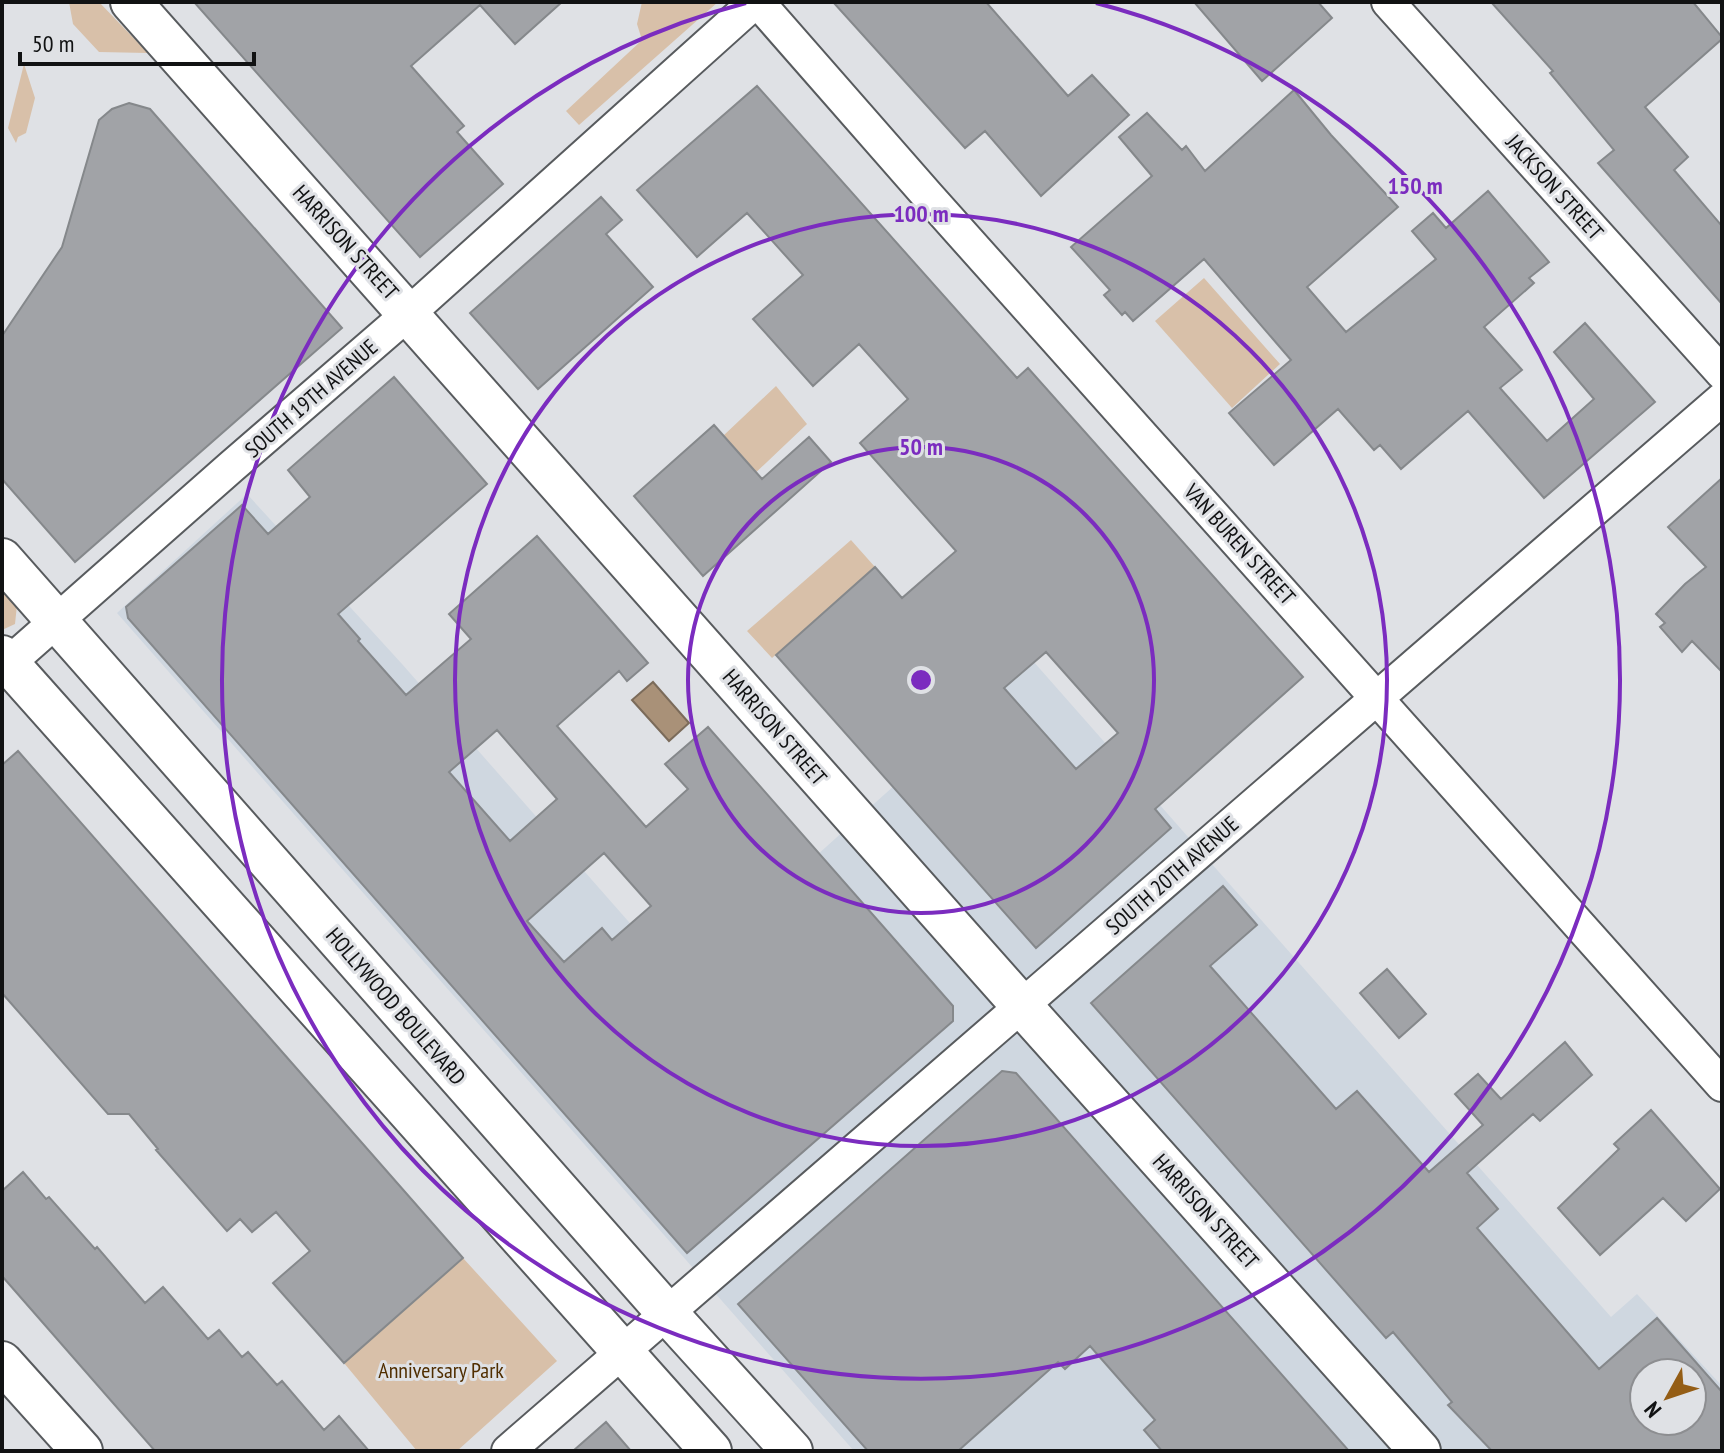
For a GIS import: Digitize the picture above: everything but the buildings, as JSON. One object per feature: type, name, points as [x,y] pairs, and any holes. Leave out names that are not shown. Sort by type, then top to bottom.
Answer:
[{"type":"main road","name":"HARRISON STREET","points":[[131,2],[1420,1451]]},
{"type":"main road","name":"HOLLYWOOD BOULEVARD","points":[[2,559],[792,1451]]},
{"type":"main road","points":[[4,663],[711,1451]]},
{"type":"main road","points":[[2,1362],[82,1451]]},
{"type":"street","name":"SOUTH 19TH AVENUE","points":[[4,663],[58,620],[409,313],[756,2]]},
{"type":"street","name":"VAN BUREN STREET","points":[[756,2],[1722,1085]]},
{"type":"street","name":"JACKSON STREET","points":[[1388,2],[1722,373]]},
{"type":"street","name":"SOUTH 20TH AVENUE","points":[[508,1451],[1722,399]]},
{"type":"shaded area","points":[[247,494],[402,664],[679,979],[1033,661],[1611,1317],[1637,1294],[1695,1357],[1628,1357],[1628,1437],[1708,1437],[1708,1371],[1722,1386],[1722,1451],[854,1451],[117,613]]},
{"type":"shaded area","points":[[653,682],[689,723],[669,741],[632,700]]},
{"type":"green space","points":[[69,2],[99,2],[148,53],[99,52],[73,24]]},
{"type":"green space","points":[[642,2],[718,2],[579,125],[566,111],[642,40],[637,24]]},
{"type":"green space","points":[[24,64],[35,98],[26,133],[18,137],[16,143],[8,128]]},
{"type":"green space","points":[[1204,278],[1280,364],[1232,408],[1155,321]]},
{"type":"green space","points":[[776,386],[807,424],[750,478],[723,436]]},
{"type":"green space","points":[[851,540],[875,567],[772,658],[747,631]]},
{"type":"green space","points":[[2,579],[17,605],[15,624],[2,630]]},
{"type":"green space","name":"Anniversary Park","points":[[463,1258],[557,1361],[457,1451],[417,1451],[344,1363]]}]
